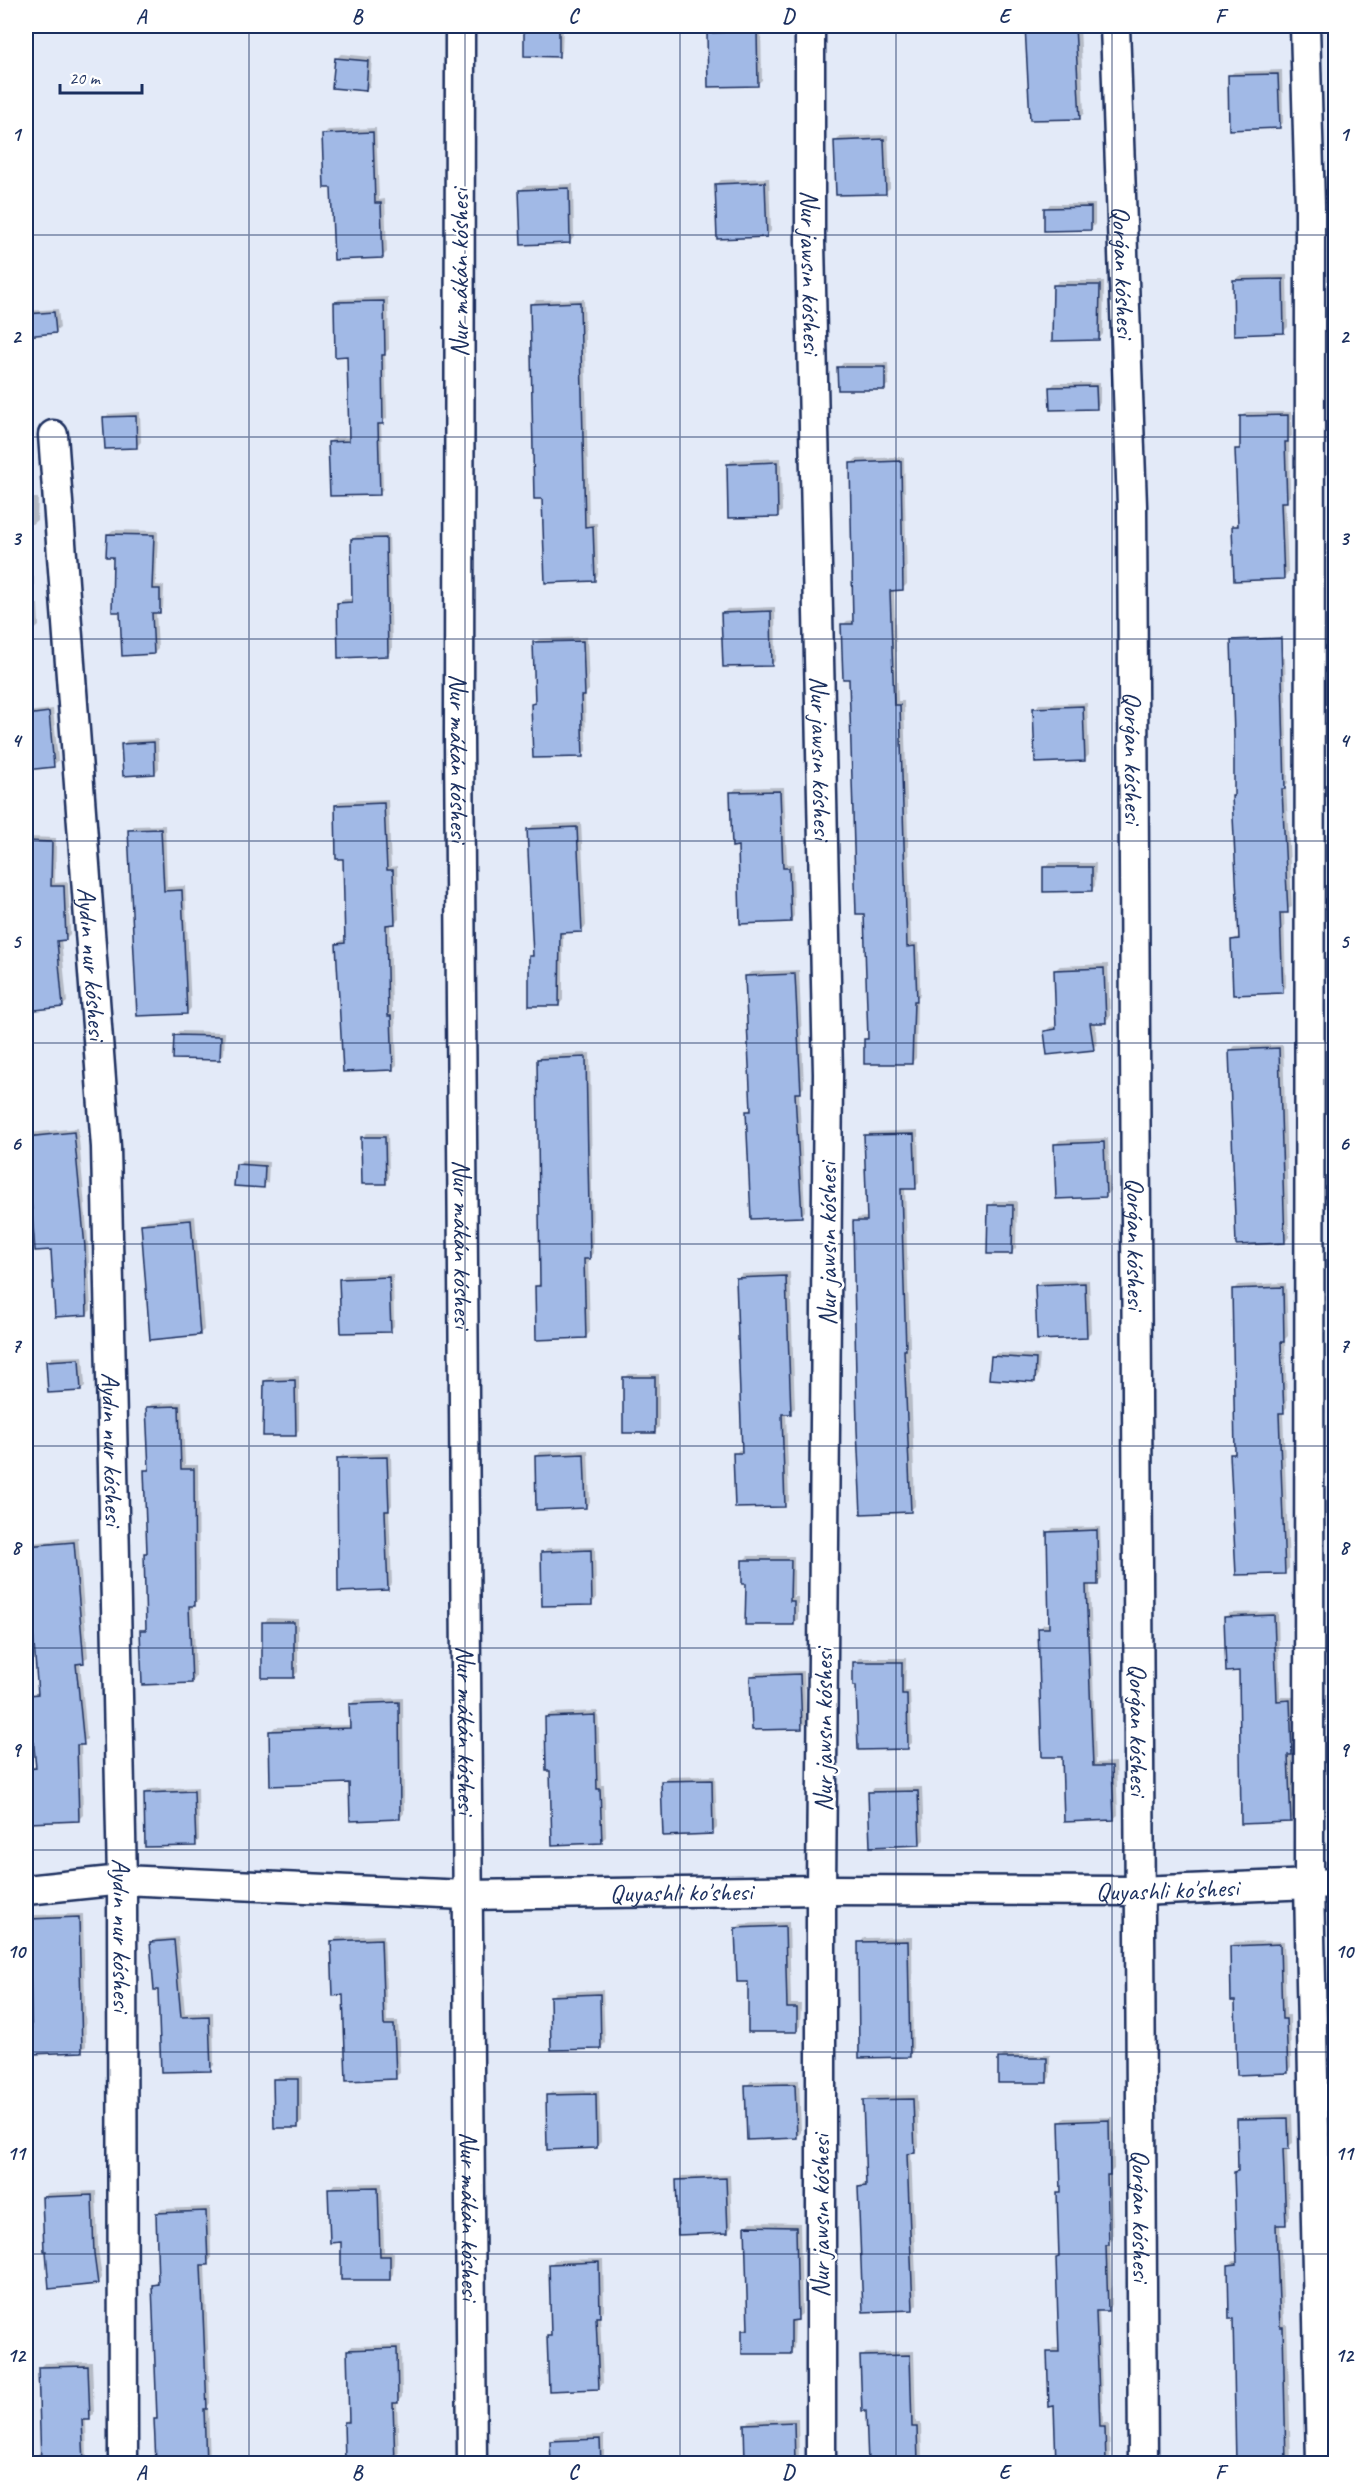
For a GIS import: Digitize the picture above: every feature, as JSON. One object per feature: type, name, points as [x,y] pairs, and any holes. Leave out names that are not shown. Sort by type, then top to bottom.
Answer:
[{"type":"street","name":"Nur mákán kóshesi","points":[[460,26],[459,714],[472,2463]]},
{"type":"street","name":"Nur jawsın kóshesi","points":[[810,26],[810,242],[828,1074],[821,1890],[820,2463]]},
{"type":"street","name":"Qorǵan kóshesi","points":[[1115,26],[1132,506],[1143,2463]]},
{"type":"street","points":[[1305,26],[1310,241],[1322,1884],[1321,2463]]},
{"type":"street","name":"Aydın nur kóshesi","points":[[53,435],[106,1147],[122,1880],[123,2463]]},
{"type":"street","name":"Quyashli ko'shesi","points":[[26,1890],[122,1880],[466,1895],[821,1890],[1138,1891],[1322,1884]]},
{"type":"building","points":[[1025,26],[1075,26],[1080,119],[1030,120]]},
{"type":"building","points":[[524,28],[559,28],[559,57],[524,56]]},
{"type":"building","points":[[757,31],[758,86],[708,87],[707,33]]},
{"type":"building","points":[[335,58],[368,61],[366,91],[332,88]]},
{"type":"building","points":[[1278,74],[1280,128],[1229,130],[1228,75]]},
{"type":"building","points":[[373,132],[375,203],[381,203],[383,258],[334,260],[331,188],[324,188],[322,134]]},
{"type":"building","points":[[884,139],[886,194],[836,195],[834,141]]},
{"type":"building","points":[[765,182],[767,237],[717,239],[715,184]]},
{"type":"building","points":[[569,188],[570,243],[521,245],[519,190]]},
{"type":"building","points":[[1091,207],[1091,230],[1044,231],[1044,208]]},
{"type":"building","points":[[1283,279],[1284,333],[1234,335],[1233,280]]},
{"type":"building","points":[[1053,285],[1100,285],[1099,340],[1052,341]]},
{"type":"building","points":[[384,301],[383,424],[378,424],[380,495],[330,496],[328,442],[349,441],[347,356],[335,357],[334,302]]},
{"type":"building","points":[[580,302],[585,527],[593,526],[595,581],[545,583],[542,499],[534,499],[530,304]]},
{"type":"building","points":[[54,312],[56,333],[26,336],[26,314]]},
{"type":"building","points":[[837,367],[885,367],[885,390],[838,390]]},
{"type":"building","points":[[1096,386],[1097,409],[1050,410],[1049,387]]},
{"type":"building","points":[[1288,415],[1288,442],[1285,442],[1287,502],[1281,502],[1284,579],[1234,581],[1232,526],[1238,526],[1235,449],[1240,449],[1240,416]]},
{"type":"building","points":[[136,416],[137,448],[105,449],[103,417]]},
{"type":"building","points":[[901,461],[903,590],[890,591],[894,705],[900,705],[907,947],[915,946],[917,1001],[914,1001],[912,1064],[864,1064],[864,1039],[868,1039],[864,914],[856,914],[849,679],[843,679],[841,624],[853,624],[850,463]]},
{"type":"building","points":[[777,462],[778,517],[728,518],[727,464]]},
{"type":"building","points":[[107,534],[154,535],[152,589],[160,589],[160,613],[152,613],[154,654],[122,656],[120,612],[112,612],[113,557],[106,557]]},
{"type":"building","points":[[386,538],[388,656],[338,658],[337,603],[352,602],[351,539]]},
{"type":"building","points":[[771,611],[772,666],[723,667],[721,613]]},
{"type":"building","points":[[1281,638],[1285,789],[1282,789],[1288,913],[1280,913],[1283,993],[1233,995],[1231,940],[1239,939],[1232,796],[1234,796],[1234,736],[1231,640]]},
{"type":"building","points":[[583,641],[585,696],[581,696],[583,757],[533,758],[531,704],[535,703],[533,642]]},
{"type":"building","points":[[1083,706],[1085,761],[1035,763],[1033,708]]},
{"type":"building","points":[[49,712],[54,767],[26,770],[26,715]]},
{"type":"building","points":[[154,742],[155,774],[123,776],[121,744]]},
{"type":"building","points":[[780,791],[783,868],[789,868],[791,922],[740,924],[738,846],[732,847],[730,792]]},
{"type":"building","points":[[384,803],[387,870],[393,870],[395,924],[386,925],[388,1016],[391,1016],[393,1070],[343,1072],[336,944],[345,943],[343,859],[336,859],[335,805]]},
{"type":"building","points":[[577,827],[582,932],[560,933],[559,1006],[529,1006],[529,956],[533,956],[527,829]]},
{"type":"building","points":[[161,829],[164,891],[182,890],[187,1014],[137,1016],[128,830]]},
{"type":"building","points":[[26,841],[52,842],[51,886],[64,886],[66,940],[57,941],[63,1007],[26,1011]]},
{"type":"building","points":[[1043,867],[1092,867],[1092,891],[1043,892]]},
{"type":"building","points":[[1104,968],[1106,1023],[1090,1023],[1094,1050],[1047,1055],[1044,1031],[1056,1029],[1054,970]]},
{"type":"building","points":[[795,974],[801,1093],[795,1093],[802,1217],[751,1219],[746,1111],[751,1111],[745,976]]},
{"type":"building","points":[[174,1035],[221,1036],[220,1060],[173,1059]]},
{"type":"building","points":[[1279,1048],[1285,1243],[1236,1245],[1229,1050]]},
{"type":"building","points":[[586,1057],[590,1259],[584,1259],[586,1338],[536,1340],[535,1286],[540,1286],[537,1059]]},
{"type":"building","points":[[74,1132],[85,1247],[87,1315],[55,1317],[51,1250],[35,1251],[26,1137]]},
{"type":"building","points":[[914,1134],[916,1189],[901,1189],[906,1350],[904,1350],[911,1512],[861,1514],[853,1221],[867,1221],[864,1135]]},
{"type":"building","points":[[361,1137],[385,1137],[386,1184],[362,1184]]},
{"type":"building","points":[[1104,1142],[1106,1197],[1056,1199],[1054,1144]]},
{"type":"building","points":[[236,1164],[265,1166],[264,1188],[234,1186]]},
{"type":"building","points":[[988,1205],[1013,1205],[1012,1254],[987,1254]]},
{"type":"building","points":[[191,1220],[200,1335],[150,1340],[141,1224]]},
{"type":"building","points":[[786,1276],[791,1414],[782,1414],[785,1507],[735,1508],[733,1453],[742,1453],[736,1278]]},
{"type":"building","points":[[389,1277],[391,1332],[341,1333],[339,1279]]},
{"type":"building","points":[[1085,1283],[1087,1338],[1037,1340],[1035,1285]]},
{"type":"building","points":[[1283,1287],[1284,1342],[1281,1342],[1284,1413],[1279,1413],[1285,1574],[1236,1575],[1230,1454],[1235,1454],[1232,1289]]},
{"type":"building","points":[[991,1356],[1036,1359],[1035,1382],[989,1379]]},
{"type":"building","points":[[79,1359],[81,1391],[48,1393],[46,1361]]},
{"type":"building","points":[[623,1377],[655,1377],[655,1433],[623,1433]]},
{"type":"building","points":[[295,1380],[296,1436],[263,1436],[264,1381]]},
{"type":"building","points":[[179,1406],[181,1469],[194,1469],[195,1606],[189,1606],[192,1683],[142,1685],[140,1630],[146,1630],[144,1553],[147,1553],[144,1470],[149,1470],[146,1407]]},
{"type":"building","points":[[584,1454],[586,1508],[536,1510],[535,1456]]},
{"type":"building","points":[[387,1457],[389,1511],[385,1511],[388,1590],[338,1592],[337,1458]]},
{"type":"building","points":[[1097,1530],[1098,1585],[1086,1585],[1093,1766],[1112,1766],[1114,1820],[1064,1822],[1062,1757],[1042,1757],[1038,1628],[1049,1628],[1047,1532]]},
{"type":"building","points":[[74,1542],[84,1663],[76,1664],[84,1745],[77,1745],[79,1821],[29,1823],[27,1769],[36,1768],[29,1695],[38,1694],[26,1546]]},
{"type":"building","points":[[591,1550],[592,1605],[542,1606],[541,1552]]},
{"type":"building","points":[[742,1560],[791,1560],[790,1601],[794,1601],[794,1625],[745,1625],[746,1584],[742,1584]]},
{"type":"building","points":[[1274,1615],[1277,1701],[1290,1700],[1292,1755],[1288,1755],[1291,1822],[1241,1824],[1239,1671],[1226,1672],[1224,1617]]},
{"type":"building","points":[[262,1622],[294,1622],[294,1678],[262,1678]]},
{"type":"building","points":[[853,1662],[902,1662],[902,1694],[907,1694],[908,1749],[858,1750]]},
{"type":"building","points":[[800,1674],[802,1729],[752,1730],[750,1676]]},
{"type":"building","points":[[399,1702],[400,1819],[350,1821],[349,1783],[270,1786],[269,1731],[350,1728],[349,1704]]},
{"type":"building","points":[[595,1715],[597,1789],[600,1789],[602,1843],[552,1845],[550,1771],[546,1771],[545,1717]]},
{"type":"building","points":[[712,1780],[713,1834],[663,1836],[661,1781]]},
{"type":"building","points":[[194,1791],[196,1846],[145,1847],[144,1793]]},
{"type":"building","points":[[918,1791],[920,1845],[870,1847],[868,1792]]},
{"type":"building","points":[[79,1917],[82,2052],[32,2054],[29,1919]]},
{"type":"building","points":[[785,1926],[787,2008],[797,2008],[797,2032],[748,2032],[748,1982],[737,1982],[735,1928]]},
{"type":"building","points":[[381,1939],[384,2025],[394,2025],[396,2079],[346,2081],[343,1995],[333,1996],[331,1941]]},
{"type":"building","points":[[174,1940],[181,2017],[209,2016],[211,2071],[161,2072],[158,1990],[154,1990],[150,1942]]},
{"type":"building","points":[[908,1941],[910,2057],[859,2058],[858,1942]]},
{"type":"building","points":[[1280,1944],[1282,2019],[1286,2019],[1288,2073],[1237,2075],[1235,2001],[1231,2001],[1230,1946]]},
{"type":"building","points":[[600,1994],[601,2049],[551,2050],[550,1996]]},
{"type":"building","points":[[998,2058],[1047,2058],[1047,2083],[998,2083]]},
{"type":"building","points":[[273,2079],[298,2079],[298,2128],[274,2128]]},
{"type":"building","points":[[795,2084],[797,2138],[747,2140],[745,2085]]},
{"type":"building","points":[[596,2094],[597,2148],[547,2150],[546,2095]]},
{"type":"building","points":[[913,2099],[915,2153],[907,2154],[913,2310],[863,2312],[858,2187],[866,2186],[863,2100]]},
{"type":"building","points":[[1288,2118],[1289,2149],[1283,2149],[1286,2225],[1276,2225],[1280,2327],[1283,2327],[1286,2463],[1236,2463],[1233,2319],[1229,2319],[1228,2265],[1237,2264],[1234,2172],[1238,2171],[1237,2119]]},
{"type":"building","points":[[1109,2120],[1110,2175],[1107,2175],[1109,2245],[1106,2245],[1108,2311],[1096,2311],[1100,2427],[1105,2427],[1106,2463],[1056,2463],[1054,2406],[1049,2407],[1047,2352],[1059,2352],[1056,2258],[1059,2257],[1057,2192],[1061,2192],[1059,2122]]},
{"type":"building","points":[[726,2178],[728,2233],[678,2235],[676,2180]]},
{"type":"building","points":[[378,2187],[380,2256],[390,2256],[390,2280],[341,2280],[341,2242],[330,2243],[328,2188]]},
{"type":"building","points":[[92,2195],[94,2254],[98,2284],[49,2289],[46,2251],[44,2251],[42,2197]]},
{"type":"building","points":[[206,2211],[208,2265],[201,2265],[207,2409],[204,2409],[206,2463],[156,2463],[154,2419],[157,2419],[152,2285],[158,2284],[156,2213]]},
{"type":"building","points":[[745,2226],[796,2227],[798,2320],[791,2321],[791,2354],[742,2354],[742,2330],[748,2330]]},
{"type":"building","points":[[599,2262],[600,2317],[596,2317],[599,2389],[549,2391],[547,2336],[551,2336],[549,2264]]},
{"type":"building","points":[[397,2348],[398,2403],[393,2403],[395,2463],[345,2463],[344,2422],[349,2422],[347,2350]]},
{"type":"building","points":[[910,2355],[912,2427],[917,2427],[918,2463],[868,2463],[866,2411],[862,2411],[860,2356]]},
{"type":"building","points":[[88,2366],[90,2420],[82,2420],[84,2463],[41,2463],[38,2367]]},
{"type":"building","points":[[794,2422],[795,2463],[745,2463],[744,2424]]},
{"type":"building","points":[[600,2439],[601,2463],[551,2463],[550,2441]]}]
